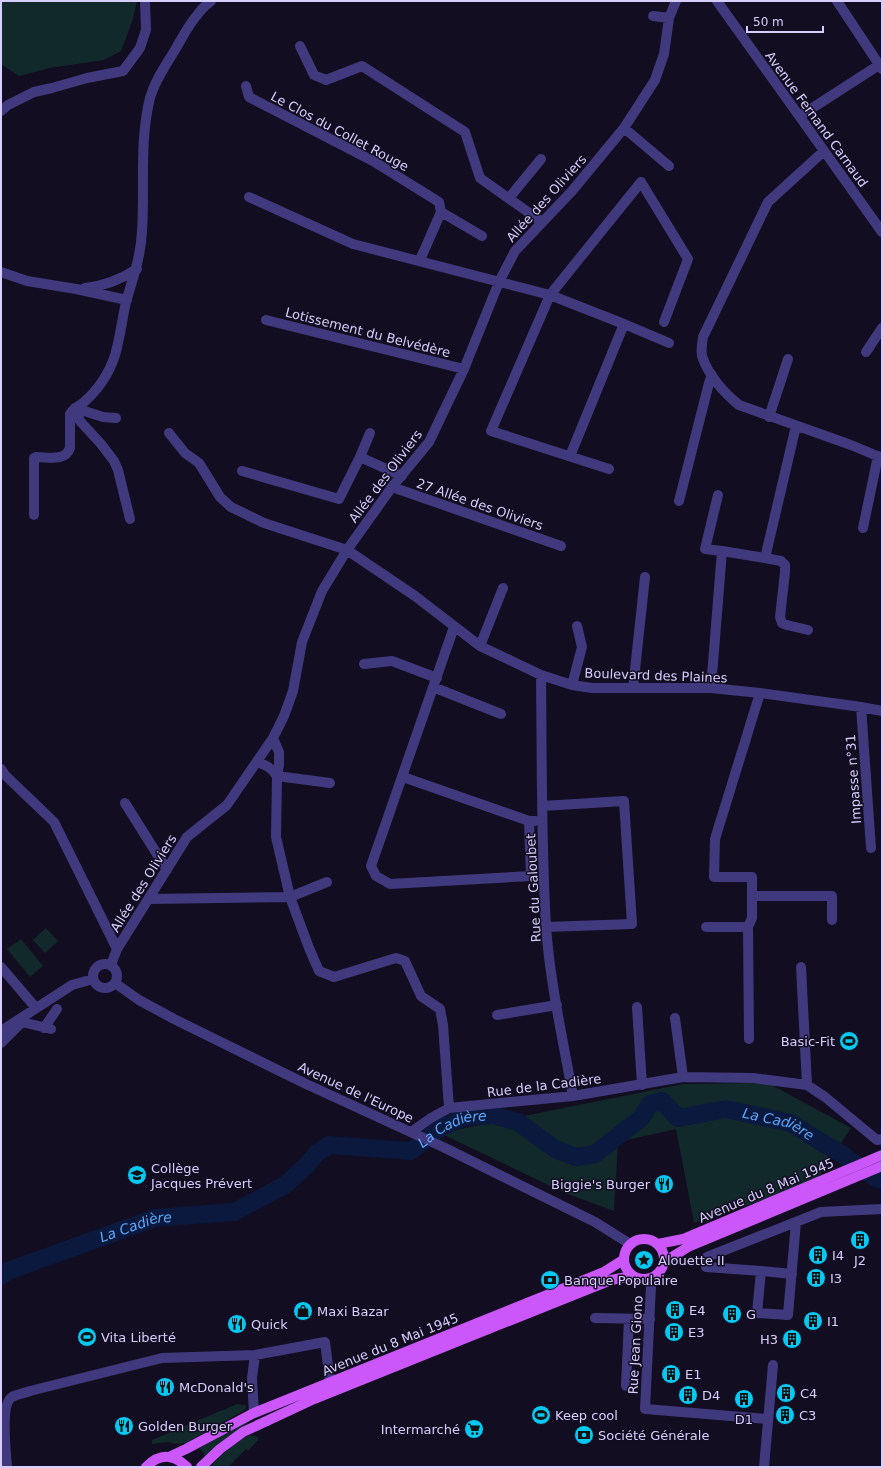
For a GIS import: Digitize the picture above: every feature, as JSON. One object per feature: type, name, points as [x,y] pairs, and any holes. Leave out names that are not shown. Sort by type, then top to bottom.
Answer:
[{"type":"main road","name":"Avenue du 8 Mai 1945","points":[[664,1262],[688,1247],[882,1159]]},
{"type":"main road","name":"Avenue du 8 Mai 1945","points":[[658,1244],[683,1239],[846,1176]]},
{"type":"main road","points":[[647,1239],[658,1244],[662,1249],[664,1256],[664,1262],[659,1273],[649,1279],[638,1279],[632,1276],[624,1266],[623,1260],[624,1254],[630,1244],[635,1240],[647,1239]]},
{"type":"main road","name":"Avenue du 8 Mai 1945","points":[[146,1467],[153,1460],[160,1457],[169,1456],[186,1449],[254,1413],[604,1272],[623,1260]]},
{"type":"main road","name":"Avenue du 8 Mai 1945","points":[[201,1467],[220,1449],[243,1432],[314,1399],[611,1280],[632,1276]]},
{"type":"main road","points":[[169,1456],[179,1460],[187,1467]]},
{"type":"street","points":[[1,111],[8,105],[34,92],[87,78],[123,71],[140,48],[146,30],[145,1]]},
{"type":"street","points":[[34,515],[34,458],[59,458],[68,452],[70,448],[70,414],[72,410],[83,403],[94,392],[107,375],[118,343],[127,300],[137,269],[140,252],[145,124],[150,98],[157,79],[193,20],[197,14],[211,1]]},
{"type":"street","name":"Allée des Oliviers","points":[[110,965],[117,949],[187,837],[227,805],[273,738],[284,716],[293,691],[302,642],[322,591],[347,550],[397,482],[429,442],[464,369],[499,282],[515,250],[572,191],[624,128],[655,80],[664,54],[669,18],[676,1]]},
{"type":"street","name":"Avenue Fernand Carnaud","points":[[716,1],[882,232]]},
{"type":"street","points":[[800,116],[880,67],[837,1]]},
{"type":"street","points":[[654,16],[669,18]]},
{"type":"street","points":[[300,46],[314,75],[326,80],[362,66],[465,132],[480,178],[542,222]]},
{"type":"street","name":"Le Clos du Collet Rouge","points":[[246,86],[249,97],[373,161],[439,202],[441,212],[482,236]]},
{"type":"street","points":[[624,128],[669,166]]},
{"type":"street","points":[[824,151],[768,202],[702,338],[702,355],[712,375],[728,396],[739,405],[769,417],[851,444],[880,457],[862,528]]},
{"type":"street","points":[[509,198],[541,159]]},
{"type":"street","points":[[609,469],[491,431],[550,295],[641,182],[688,259],[664,322]]},
{"type":"street","points":[[249,197],[353,244],[420,260],[550,295],[669,343]]},
{"type":"street","points":[[420,260],[441,212]]},
{"type":"street","points":[[76,289],[109,284],[124,278],[137,269]]},
{"type":"street","points":[[1,272],[27,281],[76,289],[127,300]]},
{"type":"street","name":"Lotissement du Belvédère","points":[[266,320],[464,369]]},
{"type":"street","points":[[570,456],[624,324]]},
{"type":"street","points":[[866,352],[882,328]]},
{"type":"street","points":[[769,417],[788,359]]},
{"type":"street","points":[[679,501],[712,375]]},
{"type":"street","points":[[75,408],[103,417],[116,418]]},
{"type":"street","points":[[75,408],[80,422],[101,444],[114,461],[118,470],[130,519]]},
{"type":"street","points":[[764,558],[796,426]]},
{"type":"street","name":"Boulevard des Plaines","points":[[169,433],[185,454],[199,464],[220,497],[231,507],[264,523],[347,550],[416,596],[480,646],[541,675],[572,685],[592,688],[711,688],[760,693],[882,711]]},
{"type":"street","points":[[242,471],[339,499],[370,433]]},
{"type":"street","points":[[360,457],[397,482],[562,543]]},
{"type":"street","points":[[718,496],[705,549],[781,561],[785,566],[780,617],[782,623],[808,630]]},
{"type":"street","points":[[711,688],[722,551]]},
{"type":"street","points":[[633,688],[645,577]]},
{"type":"street","points":[[480,646],[503,588]]},
{"type":"street","points":[[572,685],[582,647],[577,626]]},
{"type":"street","points":[[454,627],[371,866],[376,876],[390,884],[531,876],[529,821]]},
{"type":"street","points":[[364,664],[392,661],[501,714]]},
{"type":"street","name":"Rue du Galoubet","points":[[541,675],[542,806],[546,927],[557,1005],[573,1096]]},
{"type":"street","points":[[749,1039],[748,927],[752,918],[752,877],[714,877],[714,869],[715,839],[760,693]]},
{"type":"street","name":"Impasse n°31","points":[[861,707],[871,848]]},
{"type":"street","points":[[273,738],[279,752],[276,837],[290,897],[319,971],[334,977],[396,958],[405,961],[421,996],[440,1009],[443,1025],[449,1108]]},
{"type":"street","points":[[257,762],[273,769],[277,776]]},
{"type":"street","points":[[1,769],[5,775],[54,822],[117,949]]},
{"type":"street","points":[[277,776],[330,783]]},
{"type":"street","points":[[403,777],[529,821],[543,821]]},
{"type":"street","points":[[542,806],[624,801],[632,924],[546,927]]},
{"type":"street","points":[[125,803],[167,870]]},
{"type":"street","points":[[148,899],[290,897],[327,882]]},
{"type":"street","points":[[753,896],[832,896],[832,920]]},
{"type":"street","points":[[706,927],[748,927]]},
{"type":"street","points":[[103,964],[110,965],[117,973],[115,983],[108,988],[97,985],[92,975],[96,967],[103,964]]},
{"type":"street","points":[[1,967],[36,1008]]},
{"type":"street","points":[[801,967],[808,1085]]},
{"type":"street","points":[[1,1031],[72,985],[93,979]]},
{"type":"street","name":"Avenue de l'Europe","points":[[115,983],[139,1000],[174,1019],[304,1083],[443,1147],[595,1222],[630,1244]]},
{"type":"street","points":[[22,1022],[47,1028],[59,1009],[50,1000]]},
{"type":"street","points":[[497,1015],[557,1005]]},
{"type":"street","points":[[637,1007],[642,1085]]},
{"type":"street","points":[[1,1043],[36,1008]]},
{"type":"street","points":[[675,1018],[683,1077]]},
{"type":"street","name":"Rue de la Cadière","points":[[414,1133],[431,1118],[449,1108],[573,1096],[683,1077],[753,1078],[808,1085],[825,1097],[877,1140],[882,1139]]},
{"type":"street","points":[[792,1274],[706,1267],[707,1256],[821,1212],[882,1208]]},
{"type":"street","points":[[761,1271],[757,1313],[788,1315],[796,1222]]},
{"type":"street","name":"Rue Jean Giono","points":[[649,1279],[651,1286],[650,1319],[645,1409],[768,1419]]},
{"type":"street","points":[[594,1318],[650,1319]]},
{"type":"street","points":[[626,1386],[629,1319]]},
{"type":"street","points":[[7,1467],[4,1424],[6,1405],[11,1397],[30,1391],[162,1358],[255,1355],[325,1342],[330,1382]]},
{"type":"street","points":[[254,1413],[252,1378],[255,1355]]},
{"type":"street","points":[[764,1467],[773,1365]]},
{"type":"green space","points":[[1,1],[137,1],[133,19],[121,51],[104,60],[50,68],[19,76],[1,64]]},
{"type":"green space","points":[[46,928],[58,941],[45,953],[33,940]]},
{"type":"green space","points":[[21,939],[43,966],[30,977],[7,949]]},
{"type":"green space","points":[[768,1083],[851,1128],[818,1178],[763,1200],[694,1223],[676,1129],[618,1142],[614,1211],[565,1193],[440,1133],[683,1084]]},
{"type":"green space","points":[[237,1404],[245,1405],[245,1410],[186,1443],[177,1444],[168,1442],[152,1444],[152,1440]]},
{"type":"green space","points":[[246,1421],[248,1424],[206,1455],[199,1448]]},
{"type":"green space","points":[[250,1435],[258,1437],[258,1440],[248,1451],[246,1449],[228,1467],[211,1467],[229,1449],[240,1440]]},
{"type":"waterway","name":"La Cadière","points":[[1,1276],[8,1271],[155,1218],[234,1212],[285,1185],[305,1167],[317,1153],[329,1145],[411,1151],[442,1127],[465,1117],[493,1115],[518,1122],[555,1149],[576,1157],[595,1154],[641,1118],[650,1104],[662,1101],[678,1118],[726,1109],[791,1123],[840,1153],[877,1179],[882,1179]]},
{"type":"place","name":"Basic-Fit","points":[[849,1041]]},
{"type":"place","name":"Collège Jacques Prévert","points":[[137,1175]]},
{"type":"place","name":"Biggie's Burger","points":[[664,1184]]},
{"type":"place","name":"J2","points":[[860,1240]]},
{"type":"place","name":"I4","points":[[818,1255]]},
{"type":"place","name":"Alouette II","points":[[644,1260]]},
{"type":"place","name":"I3","points":[[816,1278]]},
{"type":"place","name":"Banque Populaire","points":[[550,1280]]},
{"type":"place","name":"E4","points":[[675,1310]]},
{"type":"place","name":"Maxi Bazar","points":[[303,1311]]},
{"type":"place","name":"G","points":[[732,1314]]},
{"type":"place","name":"I1","points":[[813,1321]]},
{"type":"place","name":"Quick","points":[[237,1324]]},
{"type":"place","name":"E3","points":[[674,1332]]},
{"type":"place","name":"Vita Liberté","points":[[87,1337]]},
{"type":"place","name":"H3","points":[[792,1339]]},
{"type":"place","name":"E1","points":[[671,1374]]},
{"type":"place","name":"McDonald's","points":[[165,1387]]},
{"type":"place","name":"C4","points":[[786,1393]]},
{"type":"place","name":"D4","points":[[688,1395]]},
{"type":"place","name":"D1","points":[[744,1399]]},
{"type":"place","name":"Keep cool","points":[[541,1415]]},
{"type":"place","name":"C3","points":[[785,1415]]},
{"type":"place","name":"Golden Burger","points":[[124,1426]]},
{"type":"place","name":"Intermarché","points":[[474,1429]]},
{"type":"place","name":"Société Générale","points":[[584,1435]]}]
